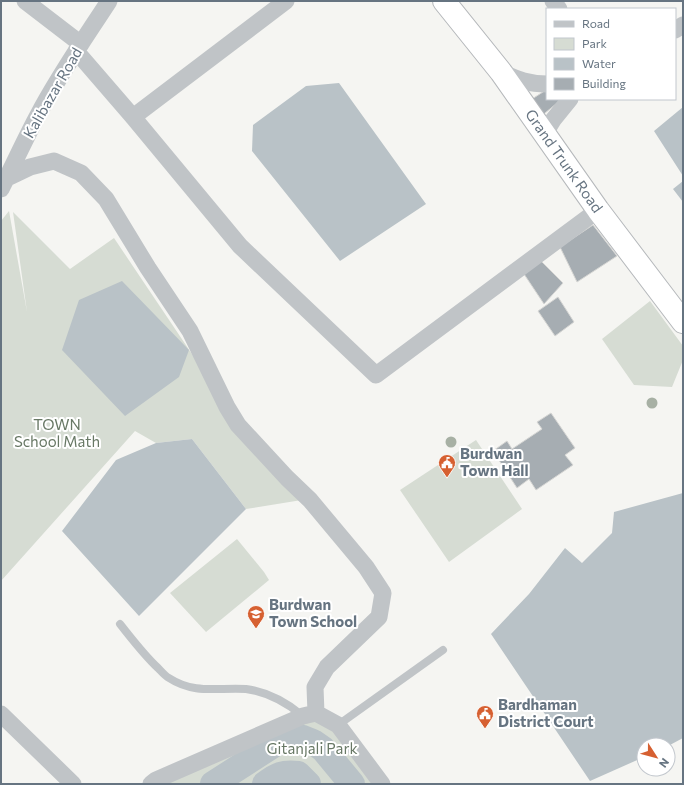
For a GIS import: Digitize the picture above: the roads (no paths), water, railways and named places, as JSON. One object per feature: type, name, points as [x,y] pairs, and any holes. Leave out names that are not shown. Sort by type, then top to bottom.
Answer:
[{"type":"highway","name":"Grand Trunk Road","points":[[444,1],[501,72],[598,210],[683,322]]},
{"type":"street","points":[[25,1],[78,48],[240,246],[376,375],[598,210]]},
{"type":"street","name":"Kalibazar Road","points":[[4,183],[38,114],[78,48],[109,1]]},
{"type":"street","points":[[133,117],[286,1]]},
{"type":"street","points":[[501,72],[518,80],[532,84],[546,84]]},
{"type":"street","points":[[545,133],[553,120],[569,100]]},
{"type":"street","points":[[4,183],[30,167],[54,161],[81,173],[106,199],[148,268],[190,331],[227,407],[238,426],[310,500],[366,567],[383,593],[379,617],[327,667],[315,687],[310,715]]},
{"type":"street","points":[[1,714],[72,784]]},
{"type":"street","points":[[151,784],[156,780],[310,715],[338,725],[382,784]]},
{"type":"lane","points":[[120,624],[150,660],[168,678],[187,687],[210,690],[246,689],[273,696],[310,715]]},
{"type":"lane","points":[[338,725],[443,650]]},
{"type":"water","points":[[339,83],[426,204],[340,261],[252,151],[253,125],[306,86]]},
{"type":"water","points":[[683,107],[683,176],[654,131]]},
{"type":"water","points":[[683,181],[683,202],[673,189]]},
{"type":"water","points":[[122,281],[189,350],[179,377],[125,416],[62,350],[79,300]]},
{"type":"water","points":[[192,439],[246,509],[139,616],[62,531],[116,460],[156,443]]},
{"type":"water","points":[[683,493],[683,738],[676,742],[676,737],[636,737],[636,761],[590,781],[491,634],[529,594],[565,548],[582,563],[612,533],[614,512]]},
{"type":"waterway","points":[[213,784],[278,742],[293,736],[313,742],[323,749],[352,784]]},
{"type":"waterway","points":[[265,784],[277,776],[288,773],[298,774],[308,784]]},
{"type":"place","name":"Burdwan Town Hall","points":[[447,478]]},
{"type":"place","name":"Burdwan Town School","points":[[256,629]]},
{"type":"place","name":"Bardhaman District Court","points":[[485,729]]},
{"type":"park label","name":"TOWN School Math","points":[[57,434]]},
{"type":"park label","name":"Gitanjali Park","points":[[312,749]]}]
